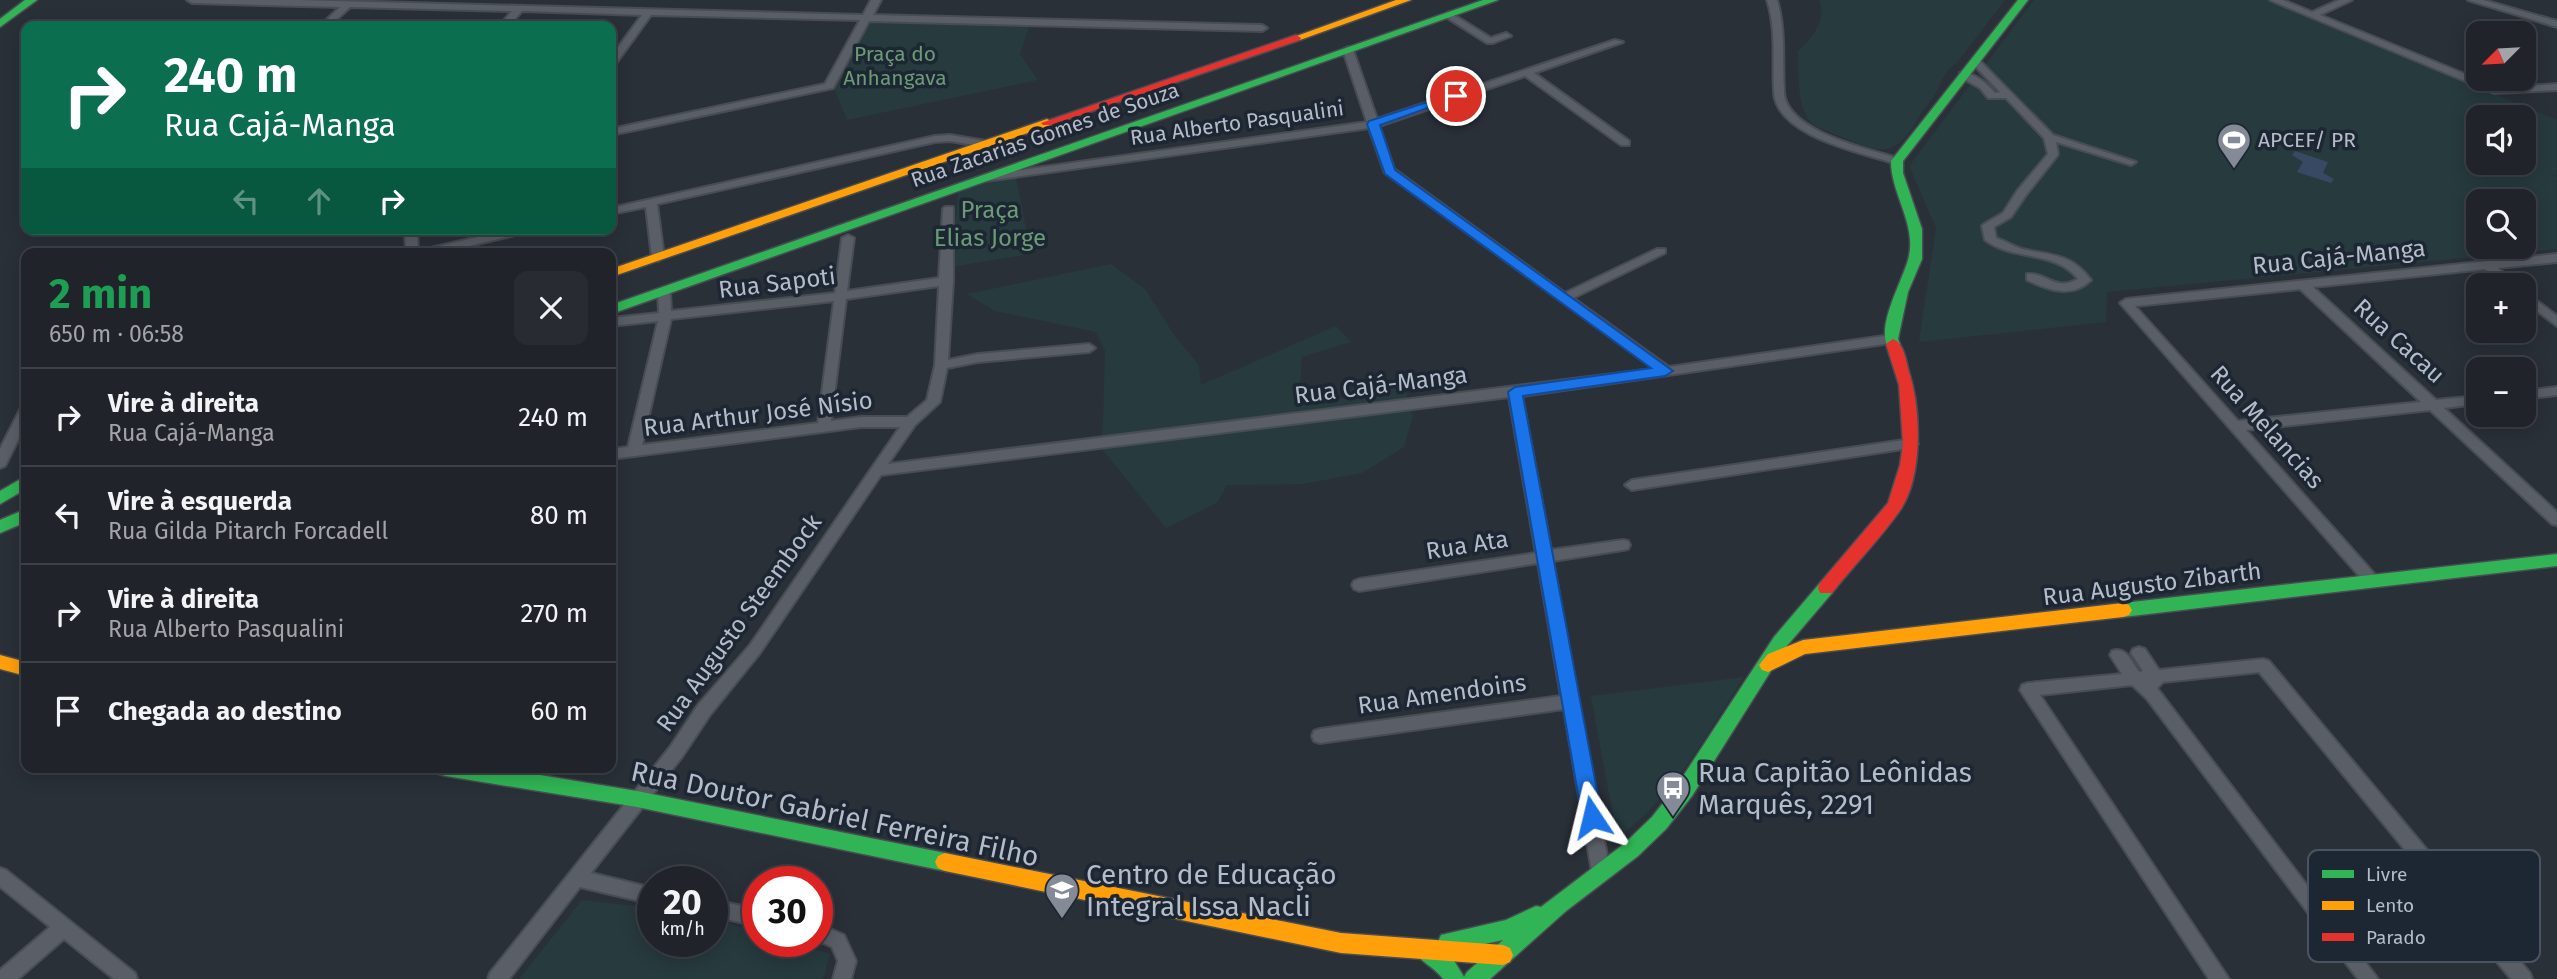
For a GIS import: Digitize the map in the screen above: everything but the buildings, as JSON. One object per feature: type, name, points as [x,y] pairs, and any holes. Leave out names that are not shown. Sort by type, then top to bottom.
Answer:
[{"type":"main road","points":[[0,24],[32,0]]},
{"type":"main road","name":"Rua Zacarias Gomes de Souza","points":[[616,308],[986,178],[1052,163],[1150,121],[1493,0]]},
{"type":"main road","points":[[1474,979],[1559,904],[1631,850],[1667,814],[1700,768],[1786,634],[1895,505],[1908,465],[1911,444],[1906,385],[1891,339],[1900,292],[1915,259],[1916,229],[1897,173],[1897,161],[2023,0]]},
{"type":"main road","name":"Rua Zacarias Gomes de Souza","points":[[616,271],[1397,1]]},
{"type":"main road","points":[[1281,43],[1277,54],[1282,59],[1311,64]]},
{"type":"main road","points":[[1123,97],[1136,98],[1153,107],[1155,114],[1150,121]]},
{"type":"main road","points":[[0,498],[21,485]]},
{"type":"main road","points":[[0,527],[21,517]]},
{"type":"main road","name":"Rua Augusto Zibarth","points":[[1760,673],[1774,659],[1803,647],[2557,560]]},
{"type":"main road","points":[[0,662],[21,668]]},
{"type":"main road","name":"Rua Doutor Gabriel Ferreira Filho","points":[[477,773],[638,799],[1341,943],[1503,955]]},
{"type":"main road","name":"Rua Doutor Gabriel Ferreira Filho","points":[[1420,948],[1509,929],[1559,904]]},
{"type":"main road","points":[[1420,948],[1440,957],[1452,968],[1455,979]]},
{"type":"street","points":[[192,0],[1262,28]]},
{"type":"street","points":[[616,131],[828,86],[876,0]]},
{"type":"street","points":[[1772,0],[1780,38],[1779,99],[1784,110],[1794,120],[1821,136],[1897,161]]},
{"type":"street","points":[[2275,0],[2498,90],[2557,87]]},
{"type":"street","points":[[2312,15],[2347,0]]},
{"type":"street","points":[[2473,0],[2557,24]]},
{"type":"street","points":[[330,21],[348,5]]},
{"type":"street","points":[[508,21],[518,10]]},
{"type":"street","points":[[616,57],[648,13]]},
{"type":"street","points":[[1449,15],[1490,41],[1506,36]]},
{"type":"street","name":"Rua Alberto Pasqualini","points":[[1052,163],[1373,124],[1618,42]]},
{"type":"street","points":[[1348,50],[1389,172],[1665,371]]},
{"type":"street","points":[[1975,61],[2049,137],[2131,162]]},
{"type":"street","points":[[1527,73],[1625,143]]},
{"type":"street","points":[[1964,75],[1984,86],[1992,96],[2008,95]]},
{"type":"street","points":[[1984,86],[2000,85]]},
{"type":"street","points":[[2031,277],[2055,288],[2073,288],[2085,280],[2077,268],[2054,256],[2017,251],[1991,240],[1988,226],[2007,215],[2021,192],[2053,154],[2049,137]]},
{"type":"street","points":[[616,210],[935,139],[950,138],[986,144]]},
{"type":"street","points":[[651,202],[658,257]]},
{"type":"street","name":"Rua Augusto Steembock","points":[[497,979],[676,752],[704,710],[755,649],[910,422],[933,402],[941,365],[949,209]]},
{"type":"street","points":[[445,248],[502,235]]},
{"type":"street","points":[[824,427],[848,238]]},
{"type":"street","points":[[1564,298],[1661,251]]},
{"type":"street","name":"Rua Cajá-Manga","points":[[2126,303],[2557,258]]},
{"type":"street","points":[[2486,264],[2497,273]]},
{"type":"street","name":"Rua Sapoti","points":[[616,322],[947,281]]},
{"type":"street","name":"Rua Cacau","points":[[2301,283],[2436,405],[2557,520]]},
{"type":"street","points":[[634,451],[665,317],[664,291]]},
{"type":"street","name":"Rua Melancias","points":[[2126,303],[2373,582]]},
{"type":"street","points":[[2536,305],[2557,322]]},
{"type":"street","name":"Rua Cajá-Manga","points":[[875,471],[1515,392],[1891,339]]},
{"type":"street","points":[[941,365],[978,358],[1089,348]]},
{"type":"street","points":[[2536,394],[2557,391]]},
{"type":"street","points":[[1515,392],[1601,872]]},
{"type":"street","points":[[2237,426],[2466,401]]},
{"type":"street","points":[[0,463],[21,421]]},
{"type":"street","name":"Rua Arthur José Nísio","points":[[616,453],[860,422],[910,422]]},
{"type":"street","points":[[1632,485],[1911,444]]},
{"type":"street","name":"Rua Ata","points":[[1359,585],[1623,545]]},
{"type":"street","points":[[2139,653],[2154,686],[2308,896]]},
{"type":"street","points":[[2118,655],[2135,679]]},
{"type":"street","points":[[2220,979],[2028,690],[2135,679],[2154,686],[2263,665],[2416,850]]},
{"type":"street","name":"Rua Amendoins","points":[[1320,736],[1572,701]]},
{"type":"street","points":[[0,876],[128,979]]},
{"type":"street","points":[[577,878],[637,892]]},
{"type":"street","points":[[4,979],[64,928]]},
{"type":"street","points":[[833,939],[838,941],[847,961],[842,979]]},
{"type":"street","points":[[2357,962],[2369,979]]},
{"type":"street","points":[[2509,962],[2523,979]]},
{"type":"green space","points":[[1819,0],[2005,0],[1947,72],[1908,133],[1900,142],[1883,149],[1863,145],[1819,128],[1805,113],[1800,92],[1798,51],[1813,35],[1820,22]]},
{"type":"green space","name":"APCEF/ PR","points":[[2034,0],[2268,0],[2466,82],[2466,91],[2487,91],[2521,105],[2466,105],[2466,175],[2536,175],[2536,111],[2557,120],[2557,174],[2554,175],[2557,178],[2557,249],[2536,251],[2536,189],[2466,189],[2466,258],[2107,292],[2106,322],[1919,342],[1936,228],[1909,166]]},
{"type":"green space","name":"Praça do Anhangava","points":[[868,21],[1029,27],[1020,54],[1038,80],[847,120],[833,85]]},
{"type":"green space","name":"Praça Elias Jorge","points":[[1016,178],[1031,254],[951,267],[958,193],[987,181]]},
{"type":"green space","points":[[1111,264],[1145,289],[1174,335],[1199,365],[1201,385],[1336,326],[1351,342],[1302,357],[1300,389],[1332,404],[1373,375],[1404,385],[1413,416],[1404,447],[1362,473],[1303,484],[1227,485],[1217,503],[1166,528],[1102,449],[1105,351],[1096,332],[995,311],[967,294]]},
{"type":"green space","points":[[1744,677],[1688,764],[1656,804],[1617,838],[1591,696]]},
{"type":"green space","points":[[582,900],[637,906],[637,957],[728,957],[728,923],[742,927],[742,957],[829,957],[823,979],[519,979]]},
{"type":"water","points":[[2295,151],[2328,162],[2323,173],[2334,179],[2331,183],[2297,172],[2303,162],[2292,155]]},
{"type":"traffic: fast","points":[[0,24],[32,0]]},
{"type":"traffic: fast","points":[[616,308],[1493,0]]},
{"type":"traffic: fast","points":[[1893,344],[1891,339],[1901,292],[1915,259],[1916,229],[1897,173],[1897,161],[2023,0]]},
{"type":"traffic: fast","points":[[0,498],[21,485]]},
{"type":"traffic: fast","points":[[0,527],[21,517]]},
{"type":"traffic: fast","points":[[2123,610],[2557,560]]},
{"type":"traffic: fast","points":[[1474,979],[1559,904],[1631,850],[1659,823],[1685,790],[1780,642],[1826,588]]},
{"type":"traffic: fast","points":[[477,773],[637,799],[945,862]]},
{"type":"traffic: fast","points":[[1448,942],[1509,929],[1536,915]]},
{"type":"traffic: fast","points":[[1424,950],[1443,961],[1455,979]]},
{"type":"traffic: slow","points":[[1296,38],[1406,0]]},
{"type":"traffic: slow","points":[[616,271],[1047,123]]},
{"type":"traffic: slow","points":[[1768,665],[1774,659],[1803,647],[2123,610]]},
{"type":"traffic: slow","points":[[0,662],[21,668]]},
{"type":"traffic: slow","points":[[945,862],[1341,943],[1503,955]]},
{"type":"traffic: jam","points":[[1047,123],[1296,38]]},
{"type":"traffic: jam","points":[[1826,588],[1895,505],[1908,465],[1911,444],[1906,385],[1893,344]]},
{"type":"place","name":"APCEF/ PR","points":[[2234,170]]},
{"type":"place","name":"Rua Capitão Leônidas Marquês, 2291","points":[[1673,818]]},
{"type":"place","name":"Centro de Educação Integral Issa Nacli","points":[[1062,920]]},
{"type":"route","points":[[1456,96],[1373,124],[1389,172],[1665,371],[1515,392],[1592,817]]}]
